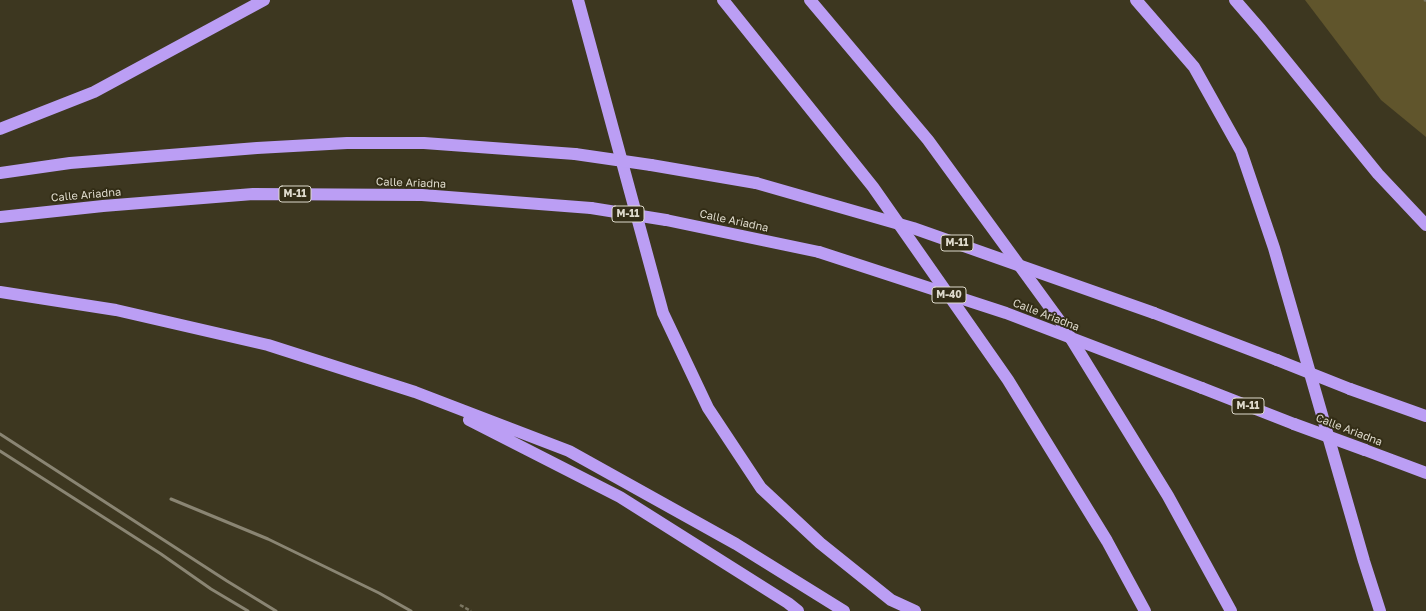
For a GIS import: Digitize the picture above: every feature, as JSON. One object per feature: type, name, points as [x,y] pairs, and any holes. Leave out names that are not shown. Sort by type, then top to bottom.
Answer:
[{"type":"highway","points":[[0,129],[94,92],[264,0]]},
{"type":"highway","points":[[578,0],[663,312],[708,408],[761,488],[820,543],[891,600],[915,611]]},
{"type":"highway","name":"M-40","points":[[723,0],[873,187],[1008,380],[1107,541],[1145,611]]},
{"type":"highway","points":[[810,0],[928,140],[1062,324],[1168,496],[1231,611]]},
{"type":"highway","points":[[1136,0],[1194,67],[1242,151],[1274,248],[1380,611]]},
{"type":"highway","points":[[1235,0],[1378,174],[1426,224]]},
{"type":"highway","name":"M-11","points":[[0,173],[78,162],[256,148],[346,143],[424,143],[575,154],[651,165],[756,183],[913,228],[1154,313],[1350,389],[1426,416]]},
{"type":"highway","name":"Calle Ariadna","points":[[0,217],[103,206],[253,194],[422,195],[591,208],[666,220],[819,252],[1006,313],[1294,424],[1426,473]]},
{"type":"highway","points":[[0,292],[116,310],[268,346],[415,392],[568,451],[736,544],[844,611]]},
{"type":"highway","points":[[415,392],[620,497],[788,603],[798,611]]},
{"type":"path","points":[[460,605],[471,611]]},
{"type":"shaded area","points":[[1305,0],[1426,0],[1426,137],[1381,100]]},
{"type":"railway","points":[[0,434],[276,611]]},
{"type":"railway","points":[[0,451],[161,554],[211,589],[248,611]]},
{"type":"railway","points":[[171,499],[268,539],[379,593],[411,611]]}]
